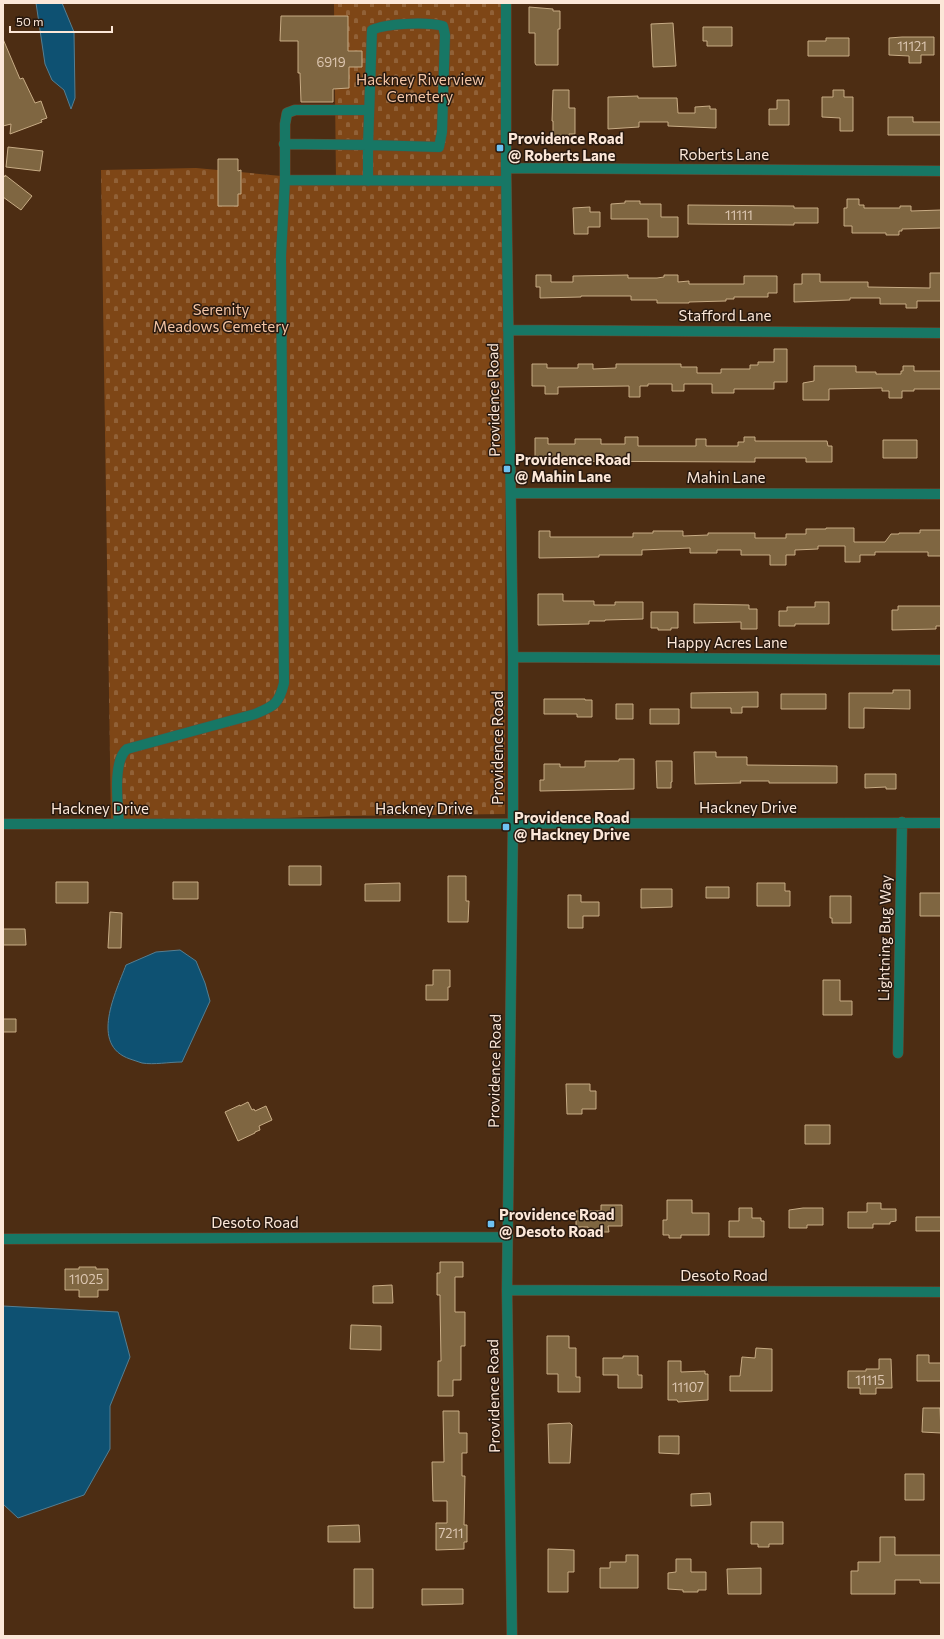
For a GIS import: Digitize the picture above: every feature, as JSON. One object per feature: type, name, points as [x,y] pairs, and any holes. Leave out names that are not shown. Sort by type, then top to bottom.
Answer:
[{"type":"street","name":"Providence Road","points":[[506,3],[506,181],[513,657],[513,824],[507,1290],[512,1636]]},
{"type":"street","points":[[284,144],[368,145],[439,147],[442,125],[445,35],[443,26],[433,24],[380,26],[372,30],[368,145],[368,181]]},
{"type":"street","points":[[119,824],[118,770],[121,756],[127,749],[255,714],[273,707],[282,693],[284,683],[281,256],[285,180],[285,124],[287,113],[295,110],[369,110]]},
{"type":"street","name":"Roberts Lane","points":[[506,168],[941,171]]},
{"type":"street","points":[[285,180],[506,181]]},
{"type":"street","name":"Stafford Lane","points":[[508,330],[941,333]]},
{"type":"street","name":"Mahin Lane","points":[[511,493],[941,494]]},
{"type":"street","name":"Happy Acres Lane","points":[[513,657],[941,660]]},
{"type":"street","name":"Lightning Bug Way","points":[[898,1053],[902,822]]},
{"type":"street","name":"Hackney Drive","points":[[3,824],[941,823]]},
{"type":"street","name":"Desoto Road","points":[[3,1239],[508,1237]]},
{"type":"street","name":"Desoto Road","points":[[507,1290],[941,1292]]},
{"type":"green space","points":[[334,3],[506,3],[505,814],[345,816],[111,824],[101,170],[196,168],[336,181]]},
{"type":"water","points":[[36,3],[62,3],[74,32],[75,98],[71,109],[64,90],[52,80],[45,64]]},
{"type":"water","points":[[180,950],[196,961],[205,983],[210,1001],[182,1062],[147,1064],[130,1059],[118,1052],[111,1042],[108,1030],[112,1003],[126,965],[156,952]]},
{"type":"water","points":[[3,1306],[118,1312],[130,1357],[110,1406],[110,1449],[84,1495],[18,1518],[3,1504]]},
{"type":"building","points":[[529,7],[560,11],[560,29],[558,29],[558,65],[536,65],[535,63],[535,33],[529,33]]},
{"type":"building","points":[[281,16],[348,16],[348,51],[362,51],[362,67],[349,67],[349,88],[333,89],[333,102],[301,102],[300,73],[298,73],[298,41],[280,41]]},
{"type":"building","points":[[673,23],[676,66],[653,67],[651,24]]},
{"type":"building","points":[[703,27],[732,27],[732,46],[707,46],[707,41],[703,41]]},
{"type":"building","points":[[934,37],[934,55],[921,55],[921,63],[909,63],[909,56],[889,55],[889,38]]},
{"type":"building","points":[[826,38],[849,38],[849,56],[808,56],[808,41],[826,41]]},
{"type":"building","points":[[3,39],[20,79],[23,78],[35,103],[41,101],[47,118],[41,120],[42,122],[10,134],[11,124],[3,126]]},
{"type":"building","points":[[553,90],[569,90],[569,108],[575,108],[575,134],[569,134],[569,141],[553,142]]},
{"type":"building","points":[[833,90],[844,90],[844,97],[853,97],[853,131],[840,131],[840,118],[822,117],[822,97],[833,97]]},
{"type":"building","points":[[638,96],[638,98],[677,98],[678,113],[695,113],[695,107],[710,106],[710,109],[716,109],[716,128],[668,126],[668,122],[639,122],[639,127],[608,129],[608,97]]},
{"type":"building","points":[[777,100],[789,100],[789,125],[769,125],[769,109],[777,109]]},
{"type":"building","points":[[888,117],[913,117],[913,122],[941,122],[941,135],[888,135]]},
{"type":"building","points":[[8,147],[43,151],[40,171],[6,167]]},
{"type":"building","points":[[218,159],[238,159],[238,171],[241,170],[241,194],[238,194],[238,206],[218,206]]},
{"type":"building","points":[[3,175],[32,196],[21,210],[3,197]]},
{"type":"building","points":[[847,199],[859,199],[859,205],[864,205],[864,208],[900,208],[900,206],[911,206],[911,211],[941,210],[941,228],[902,229],[902,231],[899,231],[899,235],[886,235],[886,233],[852,233],[852,226],[844,226],[844,208],[847,208]]},
{"type":"building","points":[[625,201],[640,201],[640,204],[661,204],[661,217],[678,217],[678,237],[648,237],[648,219],[611,219],[611,204],[625,203]]},
{"type":"building","points":[[688,205],[794,206],[794,208],[818,208],[818,223],[794,223],[794,225],[688,224]]},
{"type":"building","points":[[590,207],[590,212],[600,212],[600,227],[588,227],[588,234],[574,234],[573,208]]},
{"type":"building","points":[[930,273],[941,273],[941,301],[917,301],[917,308],[906,308],[906,304],[880,304],[880,298],[850,298],[850,300],[794,302],[794,284],[802,284],[802,274],[820,274],[820,282],[868,282],[868,287],[930,288]]},
{"type":"building","points":[[536,275],[551,275],[551,282],[573,282],[573,276],[628,275],[628,278],[657,278],[664,277],[664,275],[678,275],[678,282],[689,281],[689,284],[744,284],[744,276],[777,276],[777,293],[768,293],[768,297],[734,297],[734,299],[726,299],[726,301],[689,303],[657,303],[657,300],[631,300],[631,296],[540,298],[540,287],[536,287]]},
{"type":"building","points":[[774,349],[787,349],[787,382],[774,382],[774,389],[734,389],[734,393],[712,393],[712,384],[684,384],[684,391],[672,391],[672,384],[648,384],[648,386],[640,386],[640,397],[629,397],[629,386],[558,387],[558,394],[545,394],[545,386],[532,386],[532,364],[547,364],[547,368],[578,368],[578,364],[593,364],[593,369],[616,368],[616,364],[681,364],[681,367],[697,367],[697,373],[721,373],[721,369],[750,369],[750,365],[758,365],[758,362],[774,362]]},
{"type":"building","points":[[814,366],[856,366],[856,372],[901,374],[901,371],[903,371],[903,366],[914,366],[914,371],[941,371],[941,389],[914,389],[914,391],[902,391],[902,398],[889,398],[889,391],[882,391],[882,388],[829,389],[829,400],[803,400],[803,383],[814,381]]},
{"type":"building","points":[[625,437],[638,437],[638,446],[696,446],[696,439],[706,439],[706,446],[738,446],[738,442],[744,442],[744,437],[755,437],[755,441],[827,441],[828,446],[832,446],[832,462],[806,462],[806,458],[755,458],[755,462],[535,461],[535,438],[548,438],[548,444],[575,444],[575,439],[601,439],[601,444],[625,444]]},
{"type":"building","points":[[883,440],[917,440],[917,458],[883,458]]},
{"type":"building","points":[[854,528],[854,542],[885,542],[891,534],[920,533],[920,530],[941,530],[941,556],[928,556],[928,552],[875,552],[875,555],[860,555],[860,562],[845,562],[845,546],[818,546],[818,549],[795,550],[795,555],[786,555],[786,565],[770,565],[770,555],[741,555],[741,550],[717,550],[717,553],[690,553],[690,548],[642,550],[642,555],[599,555],[599,557],[539,558],[539,531],[550,531],[550,537],[633,537],[633,533],[683,531],[683,536],[708,535],[708,533],[755,533],[755,538],[786,538],[786,534],[806,534],[806,529]]},
{"type":"building","points":[[538,594],[563,594],[563,601],[594,601],[594,605],[615,605],[615,602],[643,602],[643,619],[589,621],[589,624],[538,625]]},
{"type":"building","points":[[815,602],[829,602],[829,624],[795,624],[795,626],[779,626],[779,611],[787,611],[787,607],[815,607]]},
{"type":"building","points":[[694,604],[749,605],[749,609],[757,609],[757,629],[741,629],[741,622],[694,623]]},
{"type":"building","points":[[898,606],[941,606],[941,626],[936,626],[936,629],[892,630],[892,610],[898,610]]},
{"type":"building","points":[[651,612],[678,612],[678,628],[671,628],[671,630],[658,630],[658,628],[651,628]]},
{"type":"building","points":[[893,690],[910,690],[910,709],[864,708],[864,728],[849,728],[849,693],[893,693]]},
{"type":"building","points":[[758,692],[758,707],[742,707],[742,713],[731,713],[731,708],[691,708],[691,693]]},
{"type":"building","points":[[781,694],[826,694],[826,709],[781,709]]},
{"type":"building","points":[[544,699],[592,700],[592,717],[577,717],[577,714],[544,714]]},
{"type":"building","points":[[616,704],[633,704],[633,719],[616,719]]},
{"type":"building","points":[[650,709],[679,709],[679,724],[650,724]]},
{"type":"building","points":[[694,752],[716,752],[716,757],[747,757],[747,765],[837,766],[837,783],[769,783],[769,781],[740,781],[741,783],[695,784]]},
{"type":"building","points":[[619,759],[634,759],[634,789],[540,791],[540,780],[544,780],[544,764],[560,764],[560,767],[585,767],[585,761],[619,761]]},
{"type":"building","points":[[656,761],[672,761],[671,788],[657,788]]},
{"type":"building","points":[[865,774],[896,774],[896,789],[886,789],[886,787],[865,788]]},
{"type":"building","points":[[289,866],[321,866],[321,885],[289,885]]},
{"type":"building","points":[[448,876],[466,876],[466,901],[469,901],[468,922],[448,922]]},
{"type":"building","points":[[56,882],[88,882],[88,903],[56,903]]},
{"type":"building","points":[[173,882],[198,882],[198,899],[173,899]]},
{"type":"building","points":[[400,883],[400,901],[365,901],[365,884]]},
{"type":"building","points":[[757,883],[785,883],[785,891],[790,891],[790,906],[757,906]]},
{"type":"building","points":[[706,887],[729,887],[729,898],[706,898]]},
{"type":"building","points":[[641,889],[672,889],[672,907],[641,908]]},
{"type":"building","points":[[920,893],[941,893],[941,916],[920,916]]},
{"type":"building","points":[[568,895],[581,895],[581,902],[599,902],[599,916],[583,916],[583,928],[568,928]]},
{"type":"building","points":[[830,896],[851,896],[851,923],[832,923],[832,918],[830,918]]},
{"type":"building","points":[[110,912],[122,913],[121,948],[108,948]]},
{"type":"building","points":[[3,929],[25,929],[26,945],[3,945]]},
{"type":"building","points":[[433,970],[450,970],[448,1000],[426,1000],[426,985],[433,985]]},
{"type":"building","points":[[823,980],[840,980],[840,1001],[852,1001],[852,1015],[823,1015]]},
{"type":"building","points":[[3,1019],[16,1019],[16,1032],[3,1032]]},
{"type":"building","points":[[566,1084],[590,1084],[590,1091],[596,1091],[596,1109],[582,1109],[582,1114],[567,1114]]},
{"type":"building","points":[[248,1102],[252,1110],[254,1109],[255,1111],[266,1106],[272,1120],[259,1126],[260,1130],[238,1141],[225,1112]]},
{"type":"building","points":[[805,1125],[830,1125],[830,1144],[805,1144]]},
{"type":"building","points":[[667,1200],[692,1200],[692,1213],[709,1213],[709,1235],[681,1235],[681,1238],[669,1238],[669,1235],[663,1235],[663,1220],[667,1220]]},
{"type":"building","points":[[867,1203],[881,1203],[881,1209],[896,1209],[896,1221],[890,1222],[890,1224],[873,1224],[873,1228],[848,1228],[848,1212],[867,1212]]},
{"type":"building","points":[[601,1205],[622,1205],[622,1226],[608,1226],[609,1232],[588,1232],[588,1227],[576,1227],[576,1211],[601,1211]]},
{"type":"building","points":[[739,1208],[752,1208],[752,1218],[761,1218],[761,1221],[764,1221],[764,1237],[729,1237],[729,1221],[739,1221]]},
{"type":"building","points":[[823,1208],[823,1225],[807,1225],[807,1228],[789,1228],[789,1210]]},
{"type":"building","points":[[916,1217],[941,1217],[941,1231],[916,1231]]},
{"type":"building","points":[[440,1262],[463,1262],[463,1277],[455,1277],[455,1312],[465,1312],[465,1346],[461,1346],[461,1380],[453,1380],[453,1396],[438,1396],[438,1361],[441,1361],[440,1295],[437,1295],[437,1273],[440,1273]]},
{"type":"building","points":[[79,1267],[108,1269],[108,1290],[98,1290],[98,1297],[79,1297],[79,1290],[65,1290],[65,1269],[79,1269]]},
{"type":"building","points":[[392,1285],[393,1303],[373,1303],[373,1286]]},
{"type":"building","points":[[351,1325],[381,1326],[381,1350],[350,1349]]},
{"type":"building","points":[[547,1336],[569,1336],[569,1348],[576,1348],[576,1377],[580,1377],[580,1392],[558,1392],[558,1374],[547,1374]]},
{"type":"building","points":[[756,1348],[772,1349],[772,1391],[730,1391],[730,1376],[740,1376],[742,1357],[755,1358]]},
{"type":"building","points":[[917,1355],[929,1355],[929,1363],[941,1363],[941,1381],[917,1381]]},
{"type":"building","points":[[623,1356],[638,1356],[638,1375],[642,1375],[642,1388],[618,1388],[618,1375],[603,1375],[603,1358],[623,1358]]},
{"type":"building","points":[[879,1359],[891,1359],[892,1388],[876,1388],[876,1394],[860,1394],[860,1388],[848,1388],[848,1371],[879,1369]]},
{"type":"building","points":[[668,1361],[681,1361],[681,1372],[705,1371],[705,1374],[708,1374],[708,1400],[678,1402],[677,1400],[668,1400]]},
{"type":"building","points":[[923,1408],[940,1408],[941,1433],[922,1432]]},
{"type":"building","points":[[443,1411],[459,1411],[459,1433],[467,1433],[467,1453],[462,1453],[462,1476],[465,1476],[464,1525],[467,1525],[467,1542],[464,1542],[464,1549],[436,1550],[436,1523],[447,1523],[447,1501],[433,1501],[432,1462],[444,1462]]},
{"type":"building","points":[[570,1423],[572,1425],[570,1463],[549,1463],[548,1424]]},
{"type":"building","points":[[659,1436],[679,1436],[679,1454],[659,1453]]},
{"type":"building","points":[[905,1474],[924,1474],[924,1500],[905,1500]]},
{"type":"building","points":[[710,1493],[711,1505],[691,1506],[691,1494]]},
{"type":"building","points":[[751,1522],[783,1522],[783,1544],[769,1544],[769,1547],[758,1547],[758,1544],[751,1544]]},
{"type":"building","points":[[359,1525],[360,1542],[328,1542],[328,1526]]},
{"type":"building","points":[[880,1537],[895,1537],[895,1555],[941,1555],[941,1583],[920,1583],[920,1580],[895,1580],[895,1594],[851,1594],[851,1571],[858,1571],[858,1562],[880,1562]]},
{"type":"building","points":[[548,1549],[574,1550],[574,1572],[568,1572],[568,1592],[548,1592]]},
{"type":"building","points":[[626,1555],[638,1555],[638,1588],[600,1588],[600,1568],[610,1568],[610,1562],[626,1562]]},
{"type":"building","points":[[676,1559],[691,1559],[691,1572],[706,1572],[706,1590],[698,1590],[698,1592],[683,1592],[683,1590],[668,1589],[668,1573],[676,1572]]},
{"type":"building","points":[[761,1568],[761,1594],[728,1594],[727,1569]]},
{"type":"building","points":[[354,1569],[373,1569],[373,1608],[354,1608]]},
{"type":"building","points":[[422,1589],[463,1589],[463,1604],[422,1605]]},
{"type":"place","name":"Providence Road @ Roberts Lane","points":[[500,148]]},
{"type":"place","name":"Providence Road @ Mahin Lane","points":[[507,469]]},
{"type":"place","name":"Providence Road @ Hackney Drive","points":[[506,827]]},
{"type":"place","name":"Providence Road @ Desoto Road","points":[[491,1224]]},
{"type":"park label","name":"Hackney Riverview Cemetery","points":[[420,88]]},
{"type":"park label","name":"Serenity Meadows Cemetery","points":[[221,318]]}]
